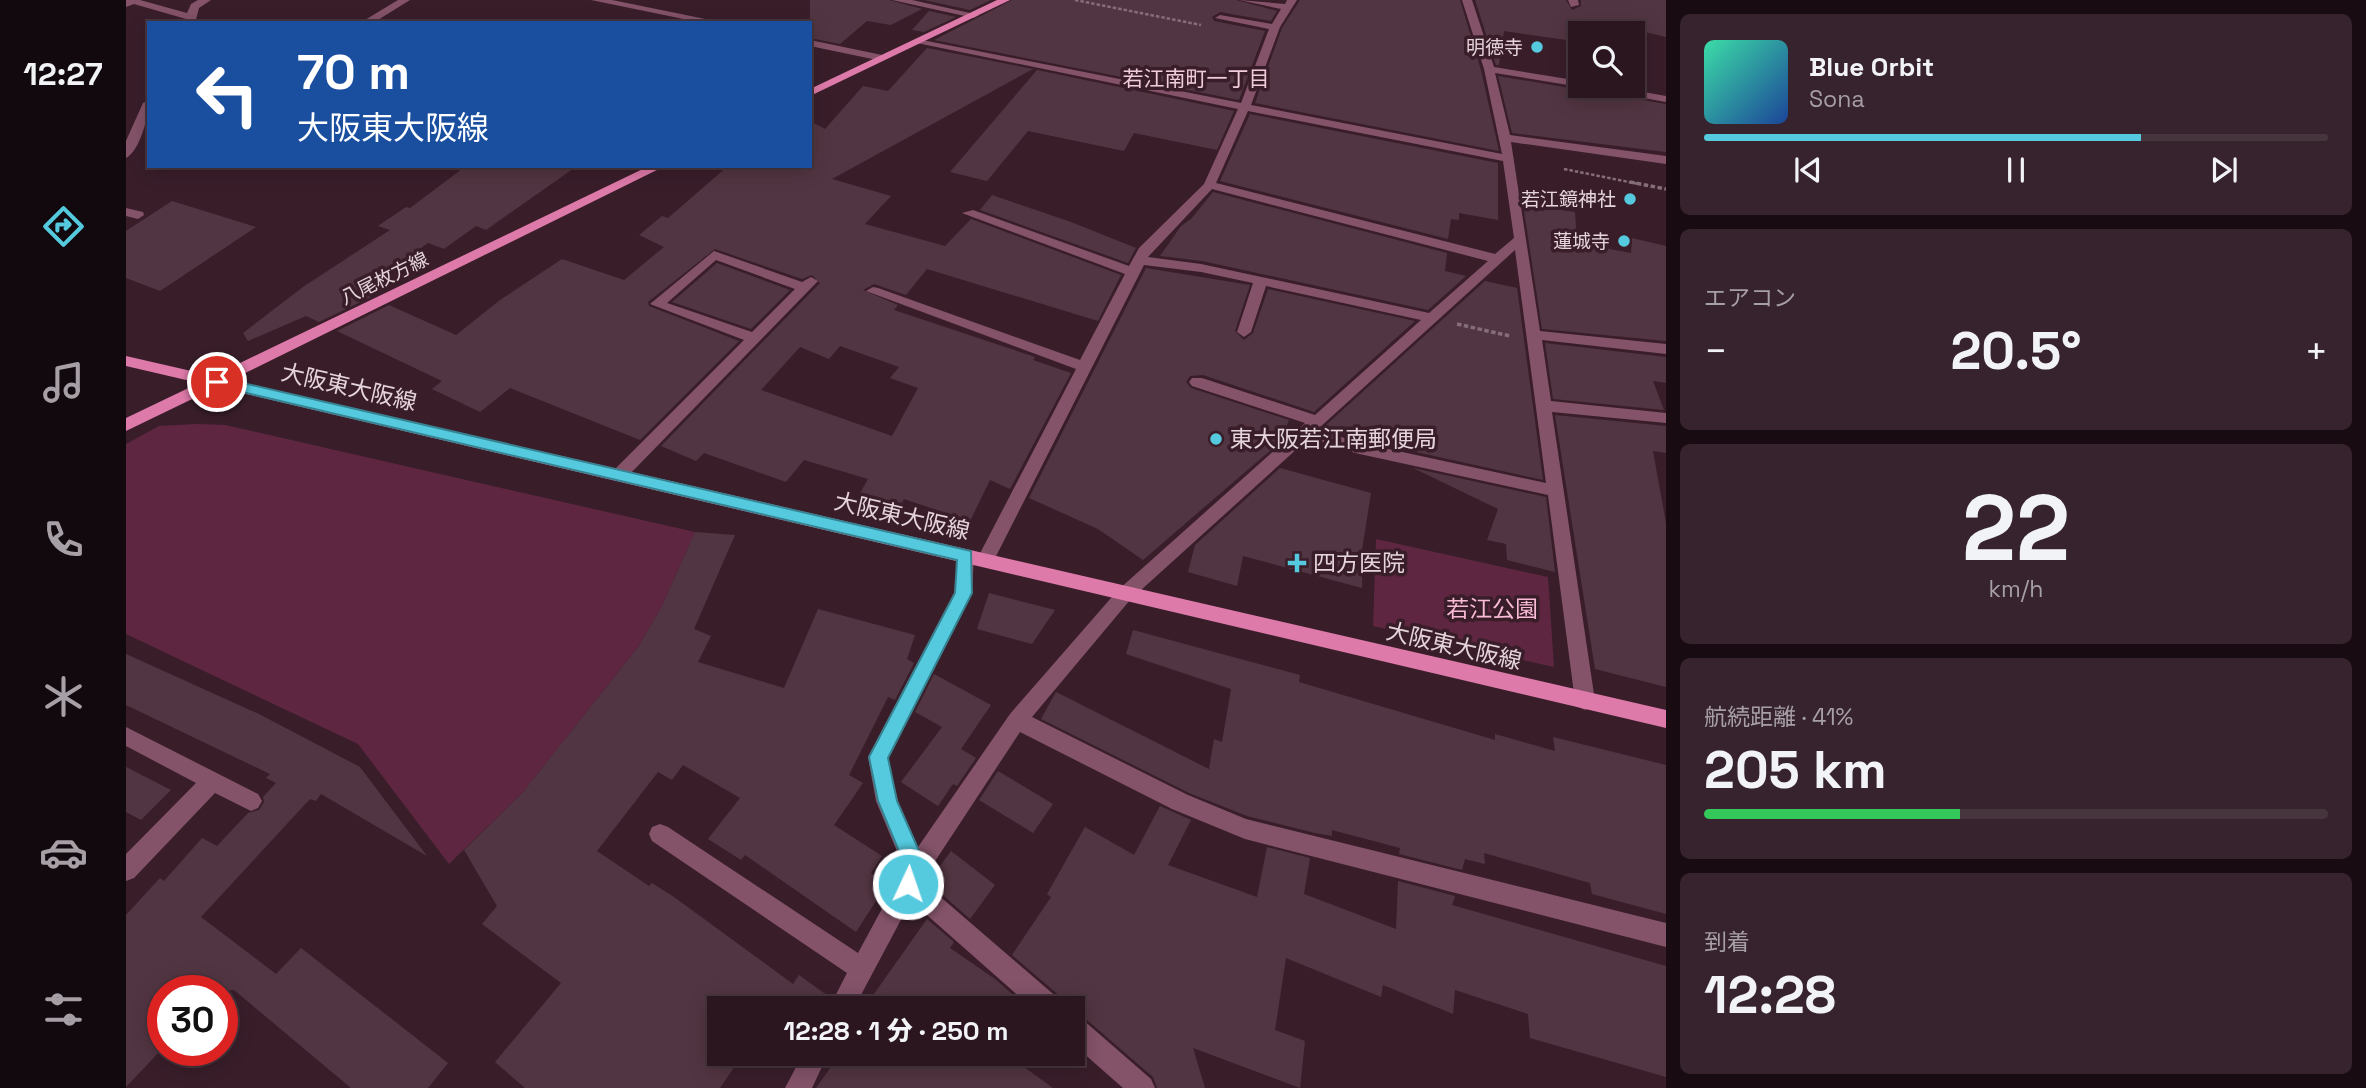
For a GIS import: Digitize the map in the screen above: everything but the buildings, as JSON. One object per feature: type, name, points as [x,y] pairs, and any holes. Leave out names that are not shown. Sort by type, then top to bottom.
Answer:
[{"type":"main road","points":[[812,92],[1005,0]]},
{"type":"main road","name":"八尾枚方線","points":[[126,425],[655,168]]},
{"type":"main road","name":"大阪東大阪線","points":[[126,361],[1666,719]]},
{"type":"street","points":[[126,4],[133,1],[190,20],[194,6],[206,0]]},
{"type":"street","points":[[368,21],[405,0]]},
{"type":"street","points":[[596,0],[709,21]]},
{"type":"street","points":[[897,0],[974,15]]},
{"type":"street","points":[[1037,996],[912,876],[887,801],[878,757],[964,593],[975,558],[1084,367],[1144,251],[1209,186],[1245,106],[1275,27],[1289,3],[1244,0]]},
{"type":"street","points":[[1466,0],[1489,69],[1509,159],[1585,701]]},
{"type":"street","points":[[1220,18],[1275,27]]},
{"type":"street","points":[[917,42],[1509,159]]},
{"type":"street","points":[[812,43],[882,58]]},
{"type":"street","points":[[1489,69],[1568,82]]},
{"type":"street","points":[[1645,95],[1666,99]]},
{"type":"street","points":[[126,154],[132,127],[147,106]]},
{"type":"street","points":[[1504,138],[1666,160]]},
{"type":"street","points":[[1209,186],[1497,259]]},
{"type":"street","points":[[968,214],[1136,266],[1201,268],[1431,318]]},
{"type":"street","points":[[847,996],[912,876],[1017,720],[1124,595],[1519,240]]},
{"type":"street","points":[[620,474],[754,338],[807,284],[714,256],[657,304],[754,338]]},
{"type":"street","points":[[1244,332],[1260,282]]},
{"type":"street","points":[[873,291],[1084,367]]},
{"type":"street","points":[[1535,338],[1666,349]]},
{"type":"street","points":[[1197,382],[1311,426],[1355,447],[1556,491]]},
{"type":"street","points":[[1544,406],[1666,418]]},
{"type":"street","points":[[1017,720],[1180,802],[1245,829],[1666,935]]},
{"type":"street","points":[[126,736],[251,801]]},
{"type":"street","points":[[126,870],[212,781]]},
{"type":"street","points":[[660,834],[862,969]]},
{"type":"street","points":[[1085,1038],[1142,1088]]},
{"type":"street","points":[[798,1088],[810,1066]]},
{"type":"path","points":[[1075,0],[1205,26]]},
{"type":"path","points":[[1561,169],[1666,188]]},
{"type":"path","points":[[1431,318],[1535,338]]},
{"type":"green space","points":[[225,425],[695,532],[661,608],[638,647],[523,792],[449,864],[358,744],[126,634],[126,444],[159,426]]},
{"type":"green space","name":"若江公園","points":[[1376,539],[1548,577],[1554,667],[1373,626]]},
{"type":"place","name":"明徳寺","points":[[1537,47]]},
{"type":"place","name":"若江鏡神社","points":[[1630,199]]},
{"type":"place","name":"蓮城寺","points":[[1624,241]]},
{"type":"place","name":"東大阪若江南郵便局","points":[[1216,439]]},
{"type":"place","name":"四方医院","points":[[1297,563]]},
{"type":"district","name":"若江南町一丁目","points":[[1196,79]]},
{"type":"route","points":[[217,382],[965,556],[964,593],[878,757],[887,801],[916,869],[908,884]]}]
